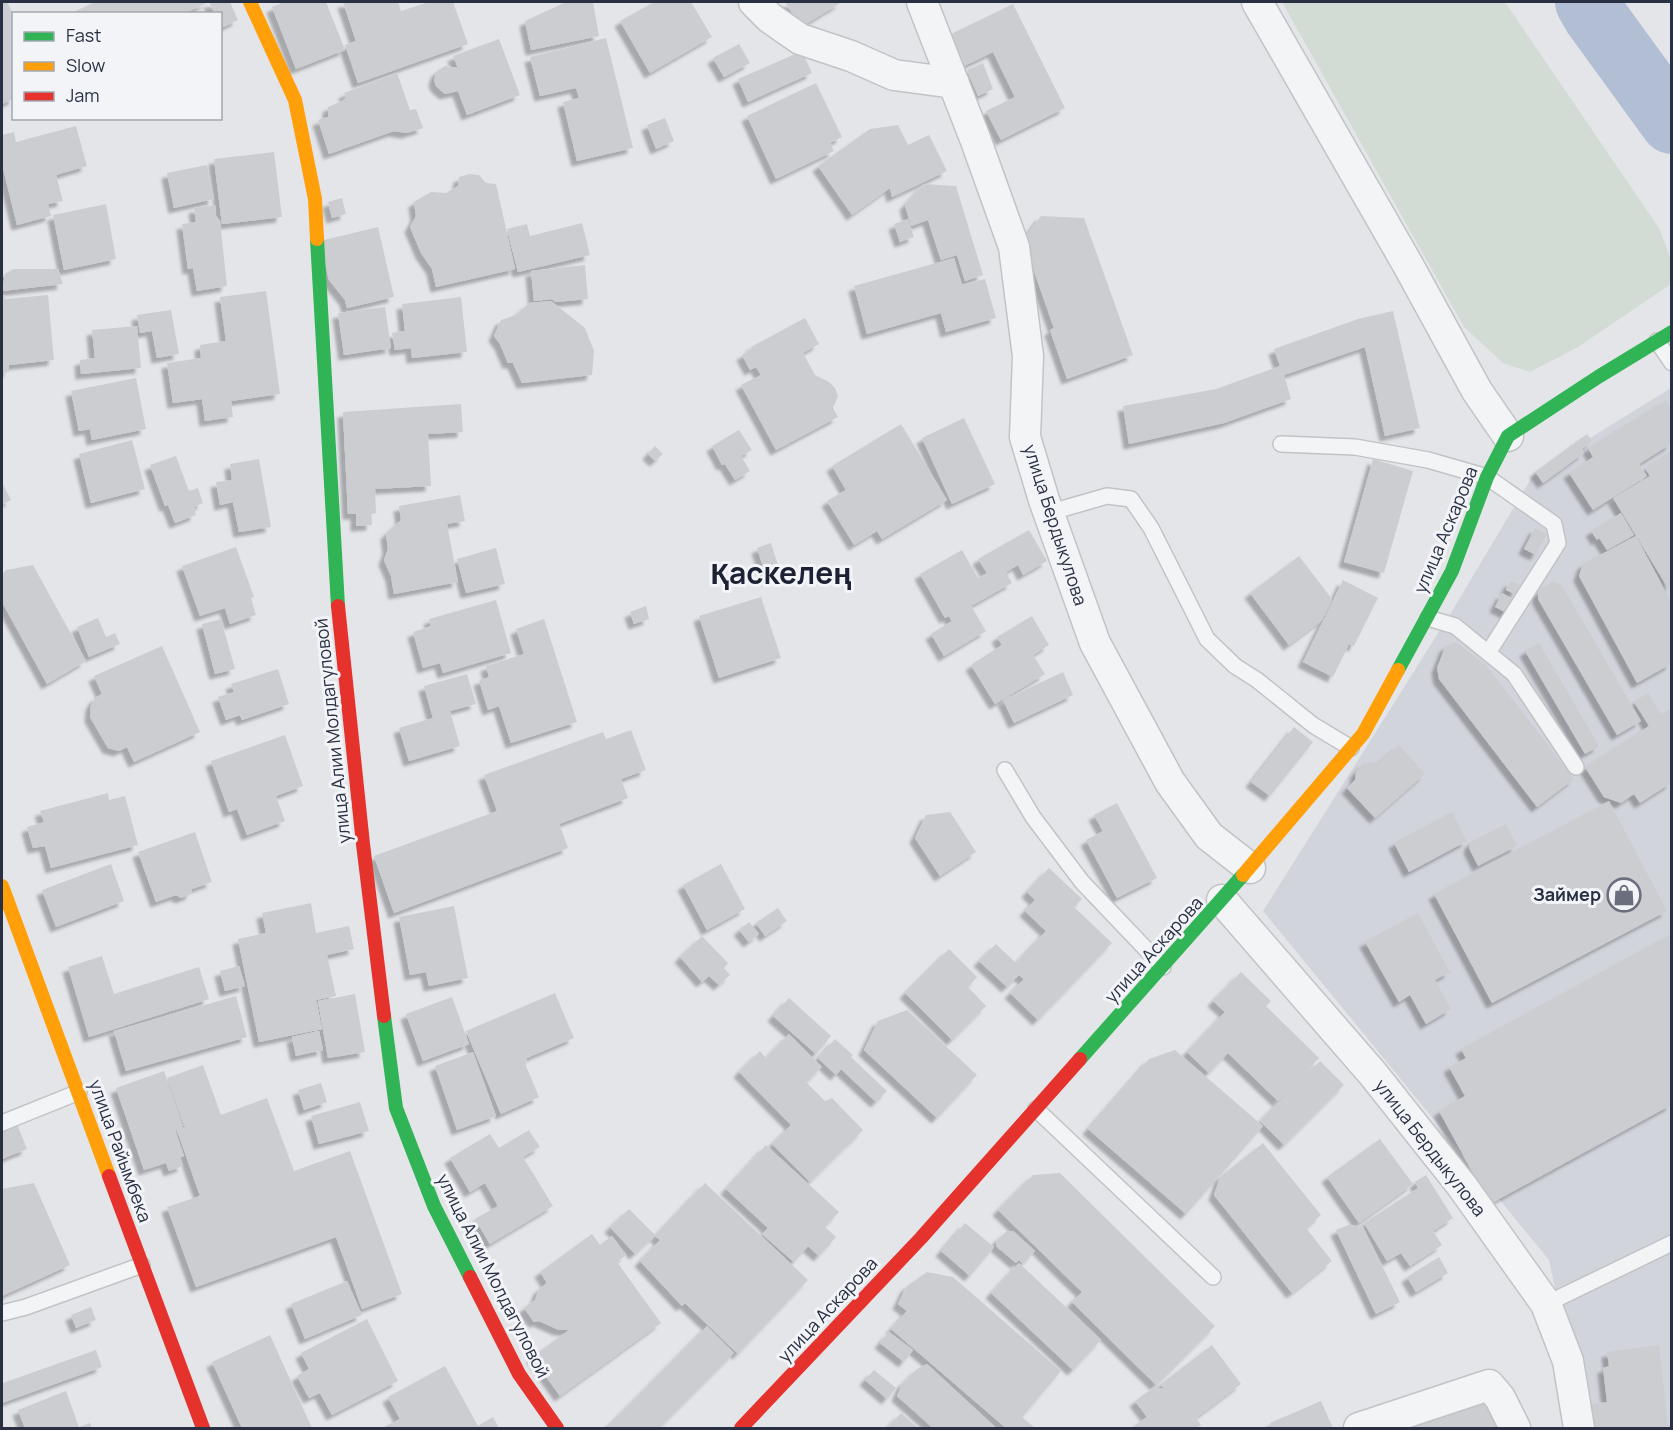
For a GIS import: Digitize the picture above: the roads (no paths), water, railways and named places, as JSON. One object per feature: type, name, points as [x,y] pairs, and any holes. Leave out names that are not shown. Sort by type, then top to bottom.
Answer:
[{"type":"street","name":"улица Алии Молдагуловой","points":[[250,2],[296,100],[315,199],[340,635],[396,1108],[434,1206],[519,1374],[557,1428]]},
{"type":"street","points":[[754,2],[770,18],[800,39],[851,56],[894,75],[954,83]]},
{"type":"street","name":"улица Бердыкулова","points":[[922,2],[1014,247],[1029,357],[1025,437],[1048,513],[1095,643],[1170,782],[1209,836],[1250,868]]},
{"type":"street","points":[[1257,2],[1408,265],[1477,392],[1508,436],[1671,332]]},
{"type":"street","name":"улица Аскарова","points":[[741,1428],[921,1238],[1222,900],[1363,734],[1452,571],[1487,477],[1508,436]]},
{"type":"street","name":"улица Райымбека","points":[[2,886],[203,1428]]},
{"type":"street","name":"улица Бердыкулова","points":[[1222,900],[1373,1074],[1462,1186],[1546,1304],[1568,1361],[1579,1428]]},
{"type":"street","points":[[1359,1428],[1489,1385],[1500,1398],[1515,1428]]},
{"type":"lane","points":[[1657,341],[1671,363]]},
{"type":"lane","points":[[1281,444],[1355,447],[1428,460],[1487,477],[1554,524],[1558,543],[1488,653]]},
{"type":"lane","points":[[1048,513],[1107,496],[1131,499],[1151,528],[1207,639],[1235,666],[1257,680],[1313,725],[1351,748]]},
{"type":"lane","points":[[1428,618],[1455,626],[1514,674],[1576,767]]},
{"type":"lane","points":[[1005,770],[1033,817],[1082,882],[1162,967]]},
{"type":"lane","points":[[2,1123],[79,1092]]},
{"type":"lane","points":[[1036,1109],[1213,1277]]},
{"type":"lane","points":[[1546,1304],[1671,1243]]},
{"type":"lane","points":[[2,1313],[26,1308],[142,1264]]},
{"type":"waterway","name":"Қаскелең","points":[[1587,2],[1672,122]]},
{"type":"place","name":"Займер","points":[[1624,895]]},
{"type":"district","name":"Қаскелең","points":[[781,574]]}]
